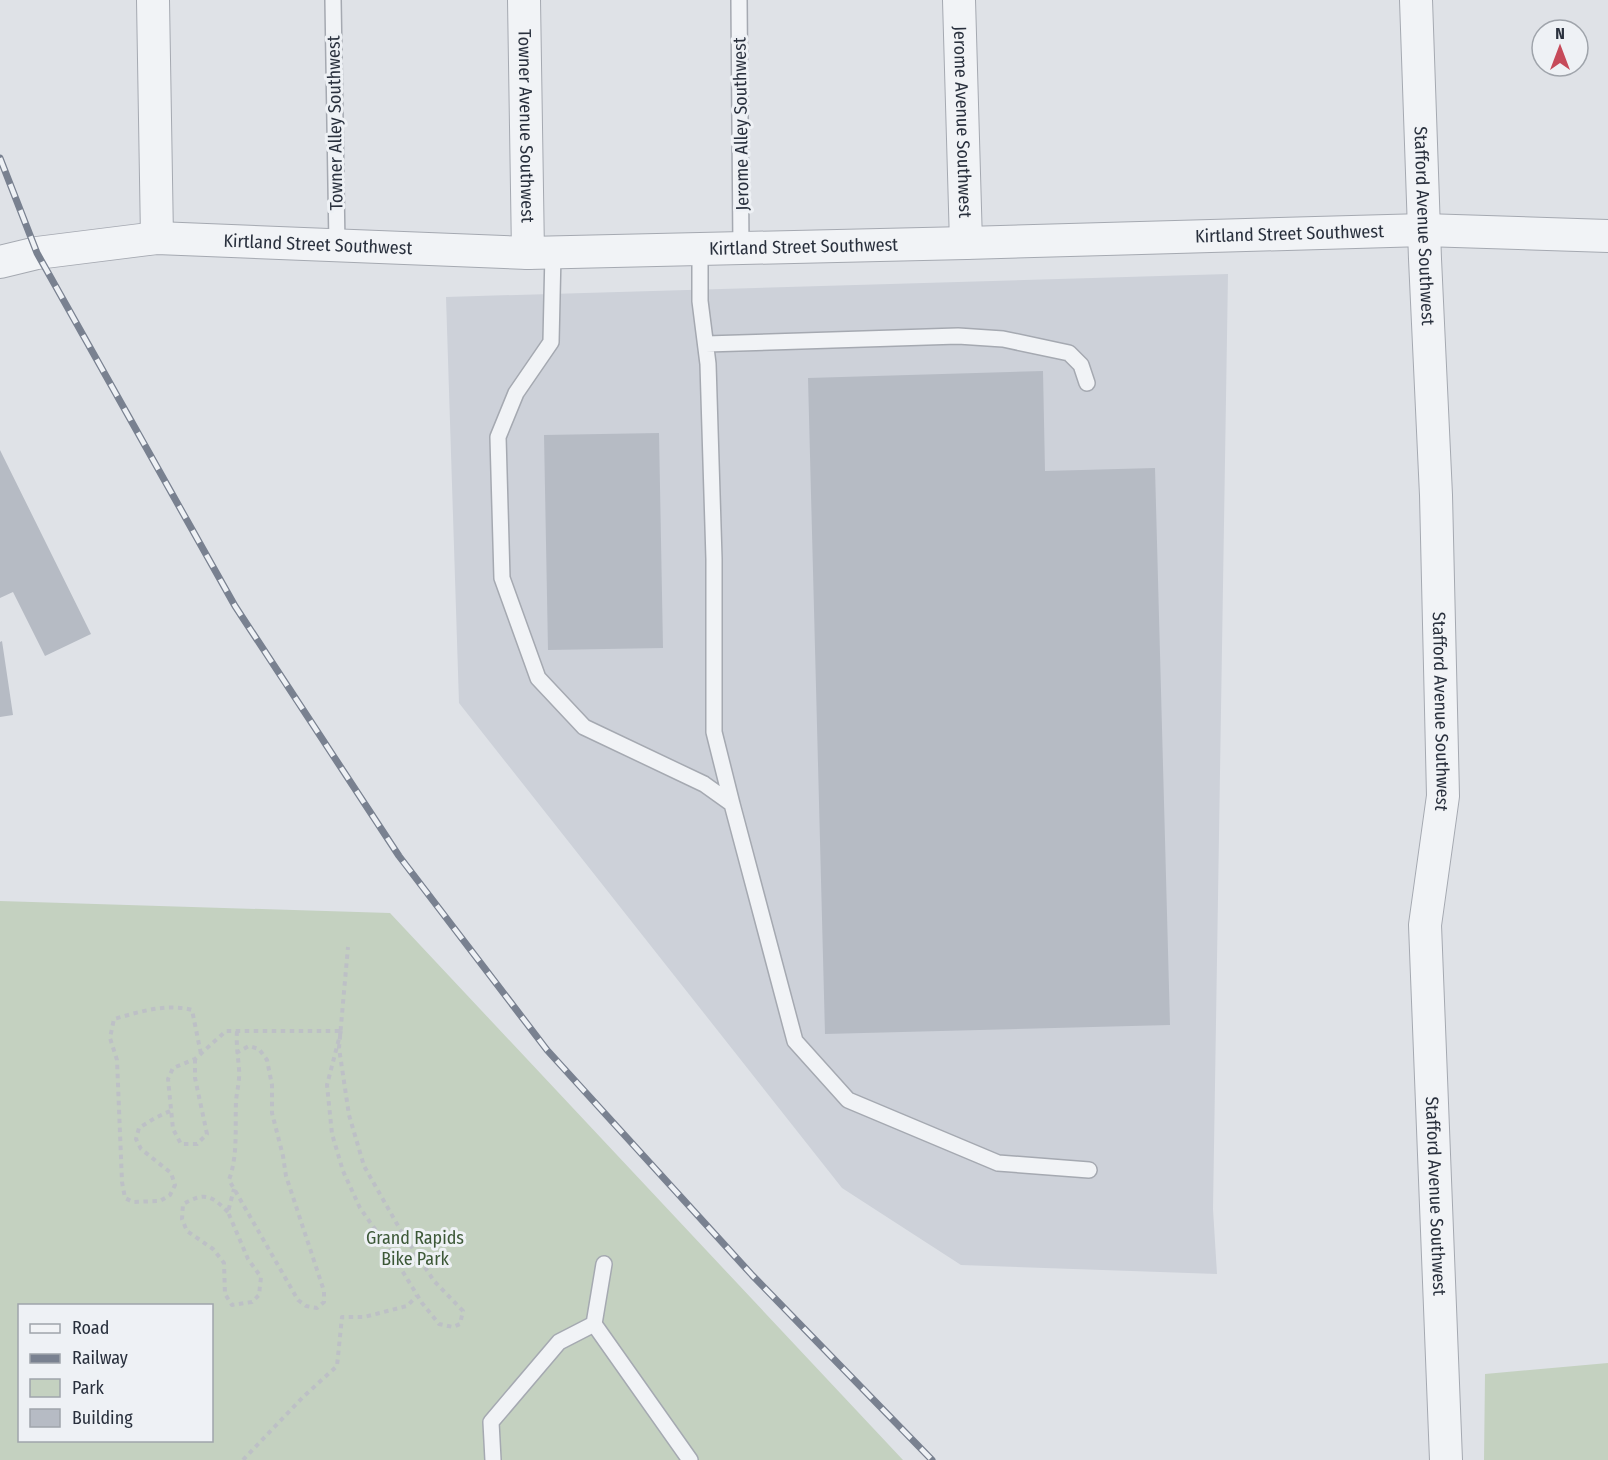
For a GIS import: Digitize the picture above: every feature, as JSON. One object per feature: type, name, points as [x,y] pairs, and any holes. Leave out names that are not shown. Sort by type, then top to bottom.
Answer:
[{"type":"street","points":[[153,0],[157,238]]},
{"type":"street","name":"Towner Avenue Southwest","points":[[524,0],[541,253]]},
{"type":"street","name":"Jerome Avenue Southwest","points":[[959,0],[966,243]]},
{"type":"street","name":"Stafford Avenue Southwest","points":[[1416,0],[1436,495],[1443,796],[1425,926],[1446,1460]]},
{"type":"street","name":"Kirtland Street Southwest","points":[[1,260],[37,253],[157,238],[541,253],[1424,230],[1608,236]]},
{"type":"lane","name":"Towner Alley Southwest","points":[[333,0],[337,245]]},
{"type":"lane","name":"Jerome Alley Southwest","points":[[739,0],[741,248]]},
{"type":"lane","points":[[700,249],[700,301],[708,364],[714,559],[714,732],[795,1041],[848,1100],[998,1163],[1089,1170]]},
{"type":"lane","points":[[541,253],[550,342],[516,393],[498,437],[502,578],[538,678],[584,727],[704,784],[732,804]]},
{"type":"lane","points":[[706,344],[958,336],[1003,339],[1069,353],[1081,365],[1087,383]]},
{"type":"lane","points":[[604,1264],[594,1324],[690,1460]]},
{"type":"lane","points":[[493,1460],[491,1422],[559,1342],[594,1324]]},
{"type":"path","points":[[341,1031],[327,1084],[332,1134],[343,1171],[360,1208],[387,1246],[417,1296],[439,1324],[453,1327],[460,1324],[463,1311],[434,1281],[401,1231],[364,1166],[349,1115],[339,1048],[341,1031],[348,947]]},
{"type":"path","points":[[170,1111],[139,1128],[136,1139],[141,1149],[171,1173],[175,1185],[170,1195],[160,1201],[133,1202],[125,1198],[122,1182],[117,1060],[110,1038],[114,1019],[179,1006],[192,1010],[201,1054]]},
{"type":"path","points":[[195,1059],[195,1078],[207,1134],[197,1144],[181,1144],[173,1129],[170,1111],[168,1079],[173,1068],[195,1059],[226,1031],[341,1031]]},
{"type":"path","points":[[236,1053],[249,1046],[259,1049],[267,1060],[272,1085],[272,1113],[286,1176],[324,1291],[324,1302],[317,1308],[306,1306],[298,1300],[229,1180],[233,1167],[236,1137],[239,1070],[236,1053],[237,1031]]},
{"type":"path","points":[[228,1212],[215,1199],[202,1197],[183,1204],[182,1219],[187,1231],[213,1249],[224,1263],[225,1294],[232,1305],[252,1302],[259,1295],[261,1277],[248,1259],[228,1212],[234,1189]]},
{"type":"path","points":[[243,1460],[303,1397],[337,1366],[342,1317],[364,1317],[407,1306],[417,1296]]},
{"type":"shaded area","points":[[1228,274],[1213,1209],[1217,1274],[961,1265],[842,1188],[459,703],[446,297]]},
{"type":"green space","name":"Grand Rapids Bike Park","points":[[0,901],[390,913],[903,1460],[0,1460]]},
{"type":"green space","points":[[1608,1363],[1608,1460],[1484,1460],[1485,1374]]},
{"type":"building","points":[[1043,371],[1045,471],[1155,468],[1170,1025],[825,1034],[808,378]]},
{"type":"building","points":[[659,433],[663,648],[548,650],[544,435]]},
{"type":"building","points":[[0,450],[91,634],[45,656],[13,592],[0,598]]},
{"type":"building","points":[[2,641],[13,715],[0,717],[0,642]]},
{"type":"railway","points":[[0,158],[37,253],[235,606],[399,856],[547,1050],[752,1275],[932,1460]]}]
